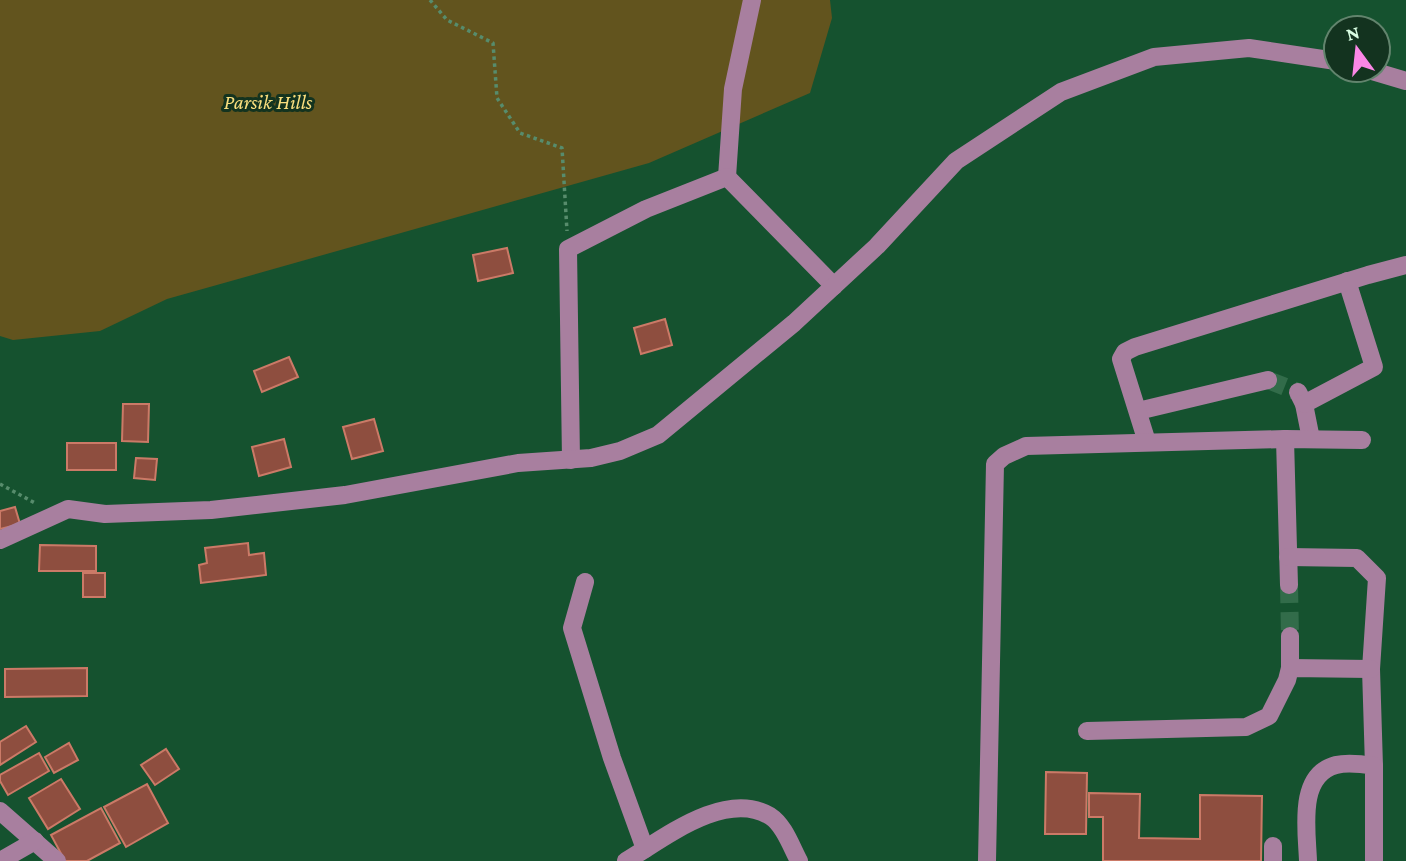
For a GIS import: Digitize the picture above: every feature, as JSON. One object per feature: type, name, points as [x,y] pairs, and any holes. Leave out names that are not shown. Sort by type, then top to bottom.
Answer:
[{"type":"street","points":[[752,0],[733,89],[727,177],[834,286]]},
{"type":"street","points":[[0,540],[68,509],[105,514],[211,510],[345,495],[517,463],[591,458],[621,451],[658,435],[793,323],[877,246],[956,161],[1061,92],[1154,57],[1250,48],[1322,59]]},
{"type":"street","points":[[570,460],[568,249],[646,209],[727,177]]},
{"type":"street","points":[[1147,442],[1121,359],[1125,352],[1347,281],[1406,265]]},
{"type":"street","points":[[1311,439],[1301,398],[1374,367],[1347,281]]},
{"type":"street","points":[[1138,411],[1268,380]]},
{"type":"street","points":[[1285,439],[1289,585]]},
{"type":"street","points":[[987,861],[995,464],[1014,450],[1026,446],[1285,439],[1362,440]]},
{"type":"street","points":[[1288,557],[1357,558],[1377,578],[1371,669],[1374,861]]},
{"type":"street","points":[[585,582],[572,628],[612,758],[645,849]]},
{"type":"street","points":[[1087,732],[1247,727],[1269,716],[1287,680],[1290,668],[1290,636]]},
{"type":"street","points":[[1290,668],[1371,669]]},
{"type":"street","points":[[1308,861],[1307,798],[1313,783],[1322,771],[1336,765],[1374,766]]},
{"type":"street","points":[[626,861],[696,819],[718,811],[741,808],[771,816],[780,825],[799,861]]},
{"type":"street","points":[[0,811],[58,861]]},
{"type":"street","points":[[0,861],[35,841]]},
{"type":"path","points":[[430,0],[447,20],[493,43],[497,98],[520,133],[562,148],[568,249]]},
{"type":"path","points":[[0,484],[32,503],[68,509]]},
{"type":"green space","name":"Parsik Hills","points":[[0,0],[830,0],[832,18],[810,93],[649,163],[167,299],[100,331],[13,340],[0,336]]},
{"type":"building","points":[[507,248],[513,273],[478,281],[473,255]]},
{"type":"building","points":[[665,319],[672,345],[641,354],[634,328]]},
{"type":"building","points":[[289,357],[298,377],[262,392],[254,371]]},
{"type":"building","points":[[123,404],[149,404],[148,442],[122,441]]},
{"type":"building","points":[[374,419],[383,451],[352,459],[343,427]]},
{"type":"building","points":[[284,439],[291,467],[259,476],[252,447]]},
{"type":"building","points":[[67,443],[116,443],[116,470],[67,470]]},
{"type":"building","points":[[136,458],[157,459],[155,480],[134,478]]},
{"type":"building","points":[[15,507],[20,524],[0,529],[0,511]]},
{"type":"building","points":[[248,543],[249,555],[264,553],[266,575],[201,583],[199,565],[207,563],[205,548]]},
{"type":"building","points":[[40,545],[96,546],[96,571],[39,571]]},
{"type":"building","points":[[83,573],[105,573],[105,597],[83,597]]},
{"type":"building","points":[[87,668],[87,696],[5,697],[5,669]]},
{"type":"building","points":[[26,726],[36,742],[0,765],[0,742]]},
{"type":"building","points":[[69,743],[78,760],[54,773],[45,757]]},
{"type":"building","points":[[166,749],[179,769],[155,785],[141,765]]},
{"type":"building","points":[[39,753],[49,771],[8,795],[0,781],[0,775]]},
{"type":"building","points":[[1046,772],[1087,773],[1086,834],[1045,834]]},
{"type":"building","points":[[61,779],[80,809],[48,829],[29,798]]},
{"type":"building","points":[[147,784],[168,823],[126,847],[104,807]]},
{"type":"building","points":[[1089,793],[1140,794],[1139,838],[1200,839],[1200,795],[1262,796],[1261,861],[1103,861],[1103,817],[1089,817]]},
{"type":"building","points":[[101,808],[120,843],[87,861],[65,861],[51,835]]},
{"type":"tunnel","points":[[1268,380],[1298,392]]},
{"type":"tunnel","points":[[1289,585],[1290,636]]}]
